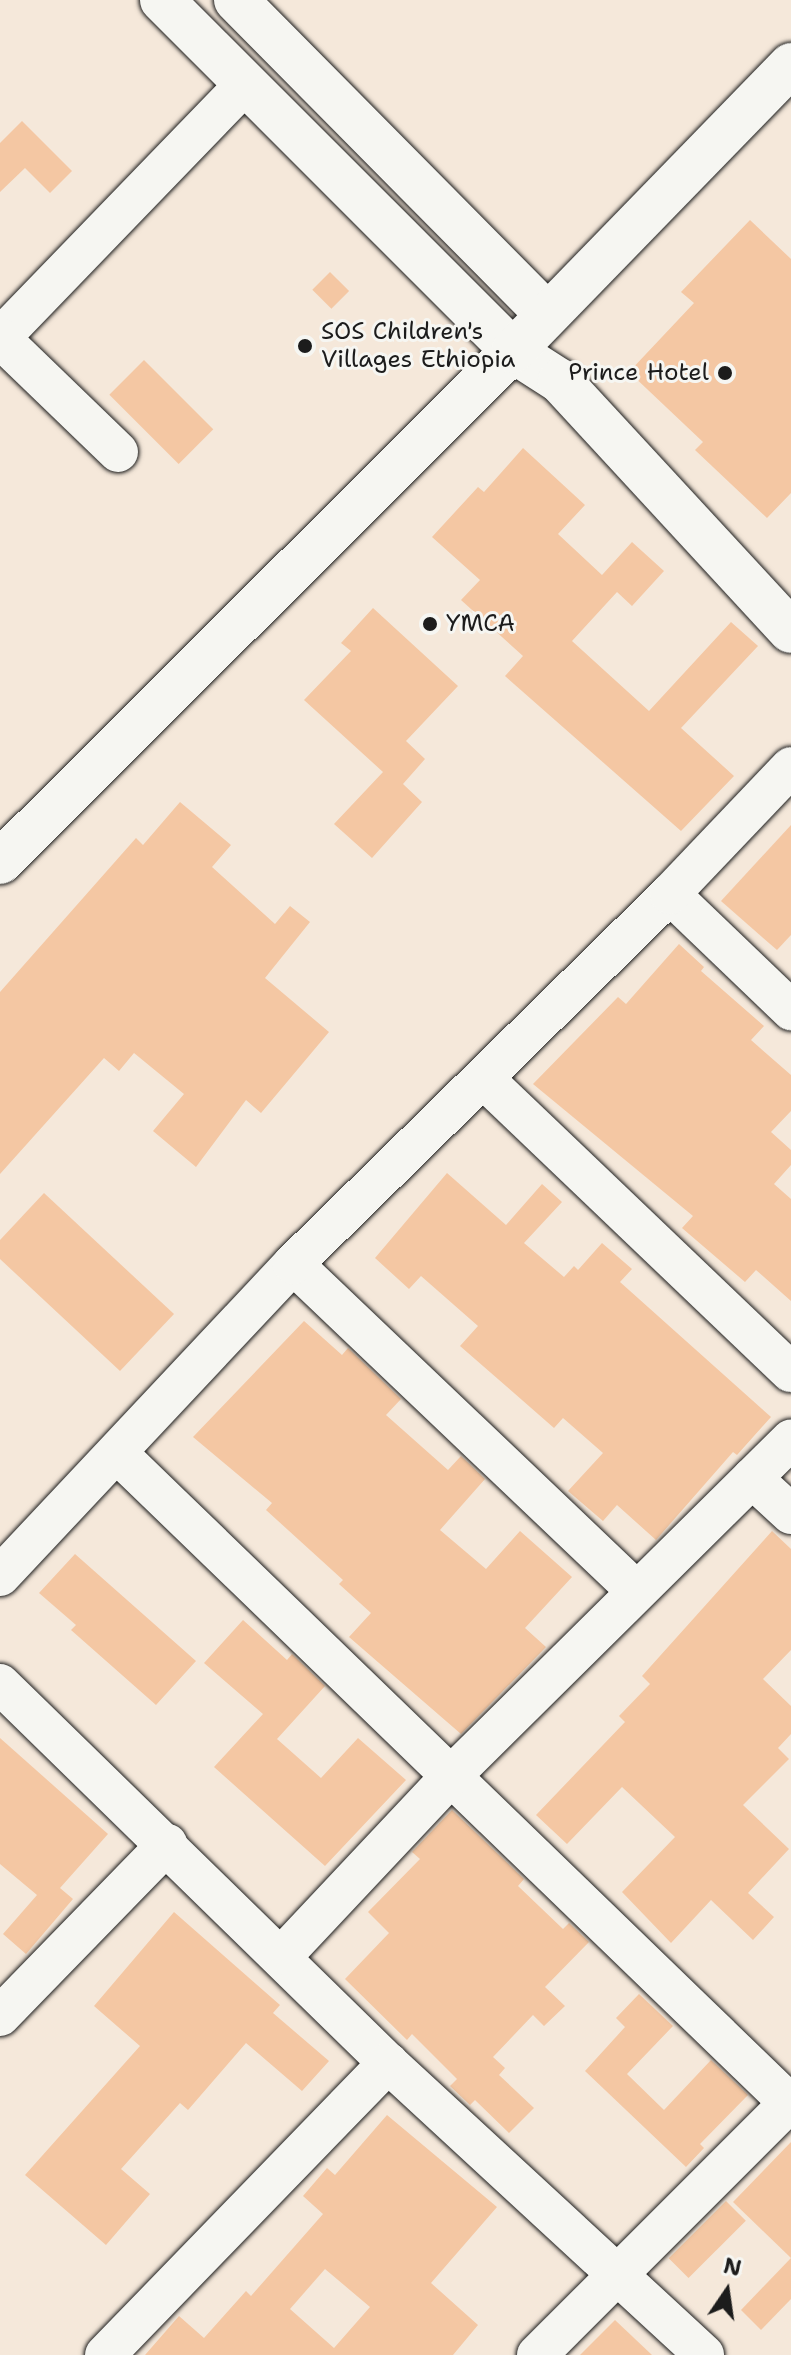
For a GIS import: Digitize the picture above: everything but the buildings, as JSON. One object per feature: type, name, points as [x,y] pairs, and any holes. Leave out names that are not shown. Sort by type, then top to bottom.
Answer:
[{"type":"main road","points":[[162,0],[513,351],[560,381],[791,631]]},
{"type":"main road","points":[[236,0],[545,312],[560,381]]},
{"type":"main road","points":[[0,862],[513,351],[545,312],[791,65]]},
{"type":"street","points":[[118,452],[0,338],[245,84]]},
{"type":"street","points":[[0,1576],[119,1455],[293,1264],[670,894],[791,767]]},
{"type":"street","points":[[670,894],[791,1010]]},
{"type":"street","points":[[484,1079],[791,1372]]},
{"type":"street","points":[[293,1264],[636,1591]]},
{"type":"street","points":[[283,1955],[452,1775],[791,1439]]},
{"type":"street","points":[[119,1455],[790,2102],[537,2355]]},
{"type":"street","points":[[752,1478],[791,1514]]},
{"type":"street","points":[[0,1684],[283,1955],[388,2063],[619,2271],[704,2355]]},
{"type":"street","points":[[0,2016],[167,1844]]},
{"type":"street","points":[[105,2355],[388,2063]]},
{"type":"place","name":"SOS Children's Villages Ethiopia","points":[[305,346]]},
{"type":"place","name":"Prince Hotel","points":[[725,373]]},
{"type":"place","name":"YMCA","points":[[430,624]]}]
